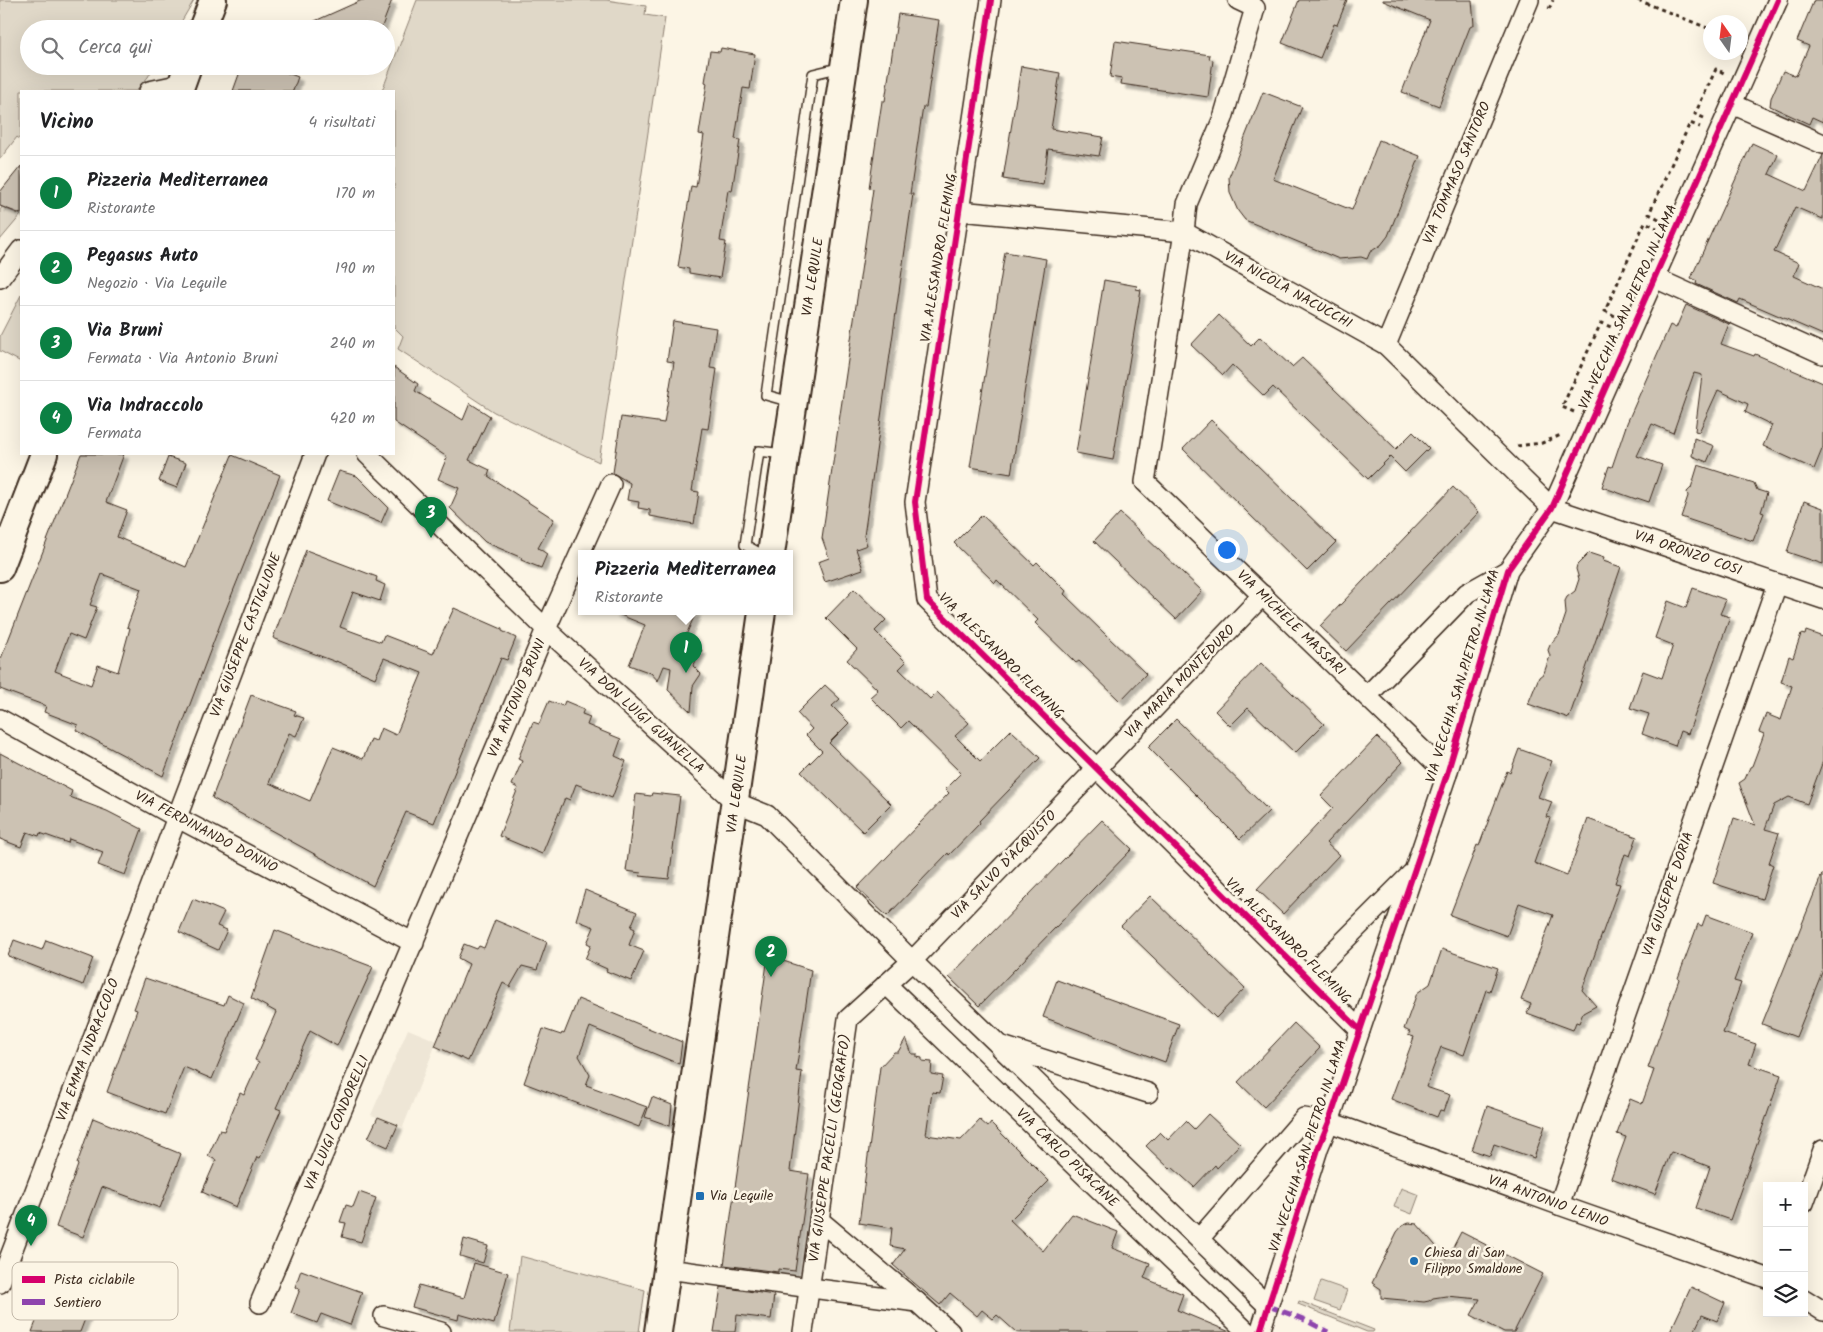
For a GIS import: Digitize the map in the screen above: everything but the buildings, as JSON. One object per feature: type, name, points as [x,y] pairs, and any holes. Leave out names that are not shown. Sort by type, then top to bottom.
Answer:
[{"type":"main road","points":[[205,20],[213,0]]},
{"type":"main road","name":"VIA LEQUILE","points":[[772,550],[854,0]]},
{"type":"main road","points":[[0,568],[44,455]]},
{"type":"main road","name":"VIA LEQUILE","points":[[658,1332],[762,615]]},
{"type":"street","name":"VIA ALESSANDRO FLEMING","points":[[991,0],[915,502],[927,600],[1360,1030]]},
{"type":"street","points":[[1184,232],[1187,204],[1223,118],[1255,8],[1238,0]]},
{"type":"street","name":"VIA TOMMASO SANTORO","points":[[1386,345],[1529,0]]},
{"type":"street","name":"VIA VECCHIA SAN PIETRO IN LAMA","points":[[1260,1332],[1319,1146],[1329,1122],[1447,774],[1508,570],[1552,508],[1778,0]]},
{"type":"street","points":[[152,90],[183,81]]},
{"type":"street","points":[[1732,104],[1823,144]]},
{"type":"street","name":"VIA NICOLA NACUCCHI","points":[[959,211],[1184,232],[1386,345],[1552,508]]},
{"type":"street","name":"VIA MICHELE MASSARI","points":[[1184,232],[1145,482],[1447,774]]},
{"type":"street","points":[[2,275],[20,251]]},
{"type":"street","points":[[1655,278],[1823,354]]},
{"type":"street","name":"VIA GIUSEPPE CASTIGLIONE","points":[[176,817],[315,455]]},
{"type":"street","name":"VIA ANTONIO BRUNI","points":[[368,455],[546,630],[414,943]]},
{"type":"street","points":[[582,550],[611,484]]},
{"type":"street","name":"VIA ORONZO COSI","points":[[1552,508],[1823,599]]},
{"type":"street","points":[[546,630],[578,558]]},
{"type":"street","points":[[1367,696],[1467,592],[1508,570]]},
{"type":"street","name":"VIA GIUSEPPE DORIA","points":[[1559,1205],[1777,584]]},
{"type":"street","name":"VIA MARIA MONTEDURO","points":[[1096,768],[1263,595]]},
{"type":"street","name":"VIA DON LUIGI GUANELLA","points":[[546,630],[735,802]]},
{"type":"street","name":"VIA FERDINANDO DONNO","points":[[0,719],[176,817],[414,943]]},
{"type":"street","name":"VIA SALVO D'ACQUISTO","points":[[912,961],[1096,768]]},
{"type":"street","points":[[735,802],[767,815],[912,961],[1268,1306]]},
{"type":"street","name":"VIA EMMA INDRACCOLO","points":[[0,1283],[176,817]]},
{"type":"street","points":[[1307,978],[1413,872]]},
{"type":"street","name":"VIA LUIGI CONDORELLI","points":[[260,1303],[414,943]]},
{"type":"street","name":"VIA GIUSEPPE PACELLI (GEOGRAFO)","points":[[803,1332],[848,1019],[912,961]]},
{"type":"street","name":"VIA CARLO PISACANE","points":[[886,984],[1247,1332]]},
{"type":"street","points":[[999,1045],[1148,1093]]},
{"type":"street","name":"VIA ANTONIO LENIO","points":[[1199,1239],[1304,1118],[1329,1122],[1763,1277]]},
{"type":"street","points":[[1808,1192],[1823,1150]]},
{"type":"street","points":[[819,1220],[950,1332]]},
{"type":"street","points":[[667,1269],[917,1302]]},
{"type":"street","points":[[1808,1302],[1823,1311]]},
{"type":"street","points":[[384,1316],[441,1332]]},
{"type":"lane","points":[[754,550],[745,545],[759,451],[786,455]]},
{"type":"path","points":[[1638,0],[1703,25]]},
{"type":"path","points":[[1620,318],[1605,311],[1645,222],[1659,228],[1662,220],[1649,214],[1690,123],[1704,129],[1708,119],[1695,114],[1716,69],[1730,75]]},
{"type":"path","points":[[1572,420],[1576,413],[1562,407],[1601,323],[1616,328]]},
{"type":"path","points":[[1510,444],[1521,446],[1542,443],[1559,437],[1564,432]]},
{"type":"shaded area","points":[[0,0],[194,0],[182,20],[20,20],[20,75],[149,75],[137,90],[20,90],[20,139],[17,137],[0,159]]},
{"type":"shaded area","points":[[417,0],[606,0],[646,6],[645,15],[665,18],[599,462],[494,412],[398,349],[403,336],[395,328],[395,90],[382,90],[388,75],[395,75],[395,57]]},
{"type":"shaded area","points":[[2,207],[20,216],[0,240],[0,210]]},
{"type":"shaded area","points":[[20,297],[20,361],[0,351],[0,336]]},
{"type":"shaded area","points":[[408,1029],[437,1041],[403,1127],[371,1115]]},
{"type":"shaded area","points":[[1401,1188],[1419,1195],[1412,1214],[1394,1207]]},
{"type":"shaded area","points":[[520,1256],[645,1290],[639,1332],[510,1332]]},
{"type":"shaded area","points":[[1321,1281],[1347,1290],[1340,1310],[1314,1301]]},
{"type":"shaded area","points":[[1299,1301],[1374,1330],[1373,1332],[1367,1332],[1298,1304]]},
{"type":"marked path","points":[[1268,1306],[1303,1319],[1328,1332]]},
{"type":"cycle path","points":[[991,0],[915,502],[927,600],[1360,1030]]},
{"type":"cycle path","points":[[1260,1332],[1319,1146],[1329,1122],[1447,774],[1508,570],[1552,508],[1778,0]]},
{"type":"place","name":"Via Bruni","points":[[431,538]]},
{"type":"place","name":"Pizzeria Mediterranea","points":[[686,673]]},
{"type":"place","name":"Pegasus Auto","points":[[771,977]]},
{"type":"place","name":"Via Lequile","points":[[700,1196]]},
{"type":"place","name":"Via Indraccolo","points":[[31,1246]]},
{"type":"place","name":"Chiesa di San Filippo Smaldone","points":[[1414,1261]]}]
